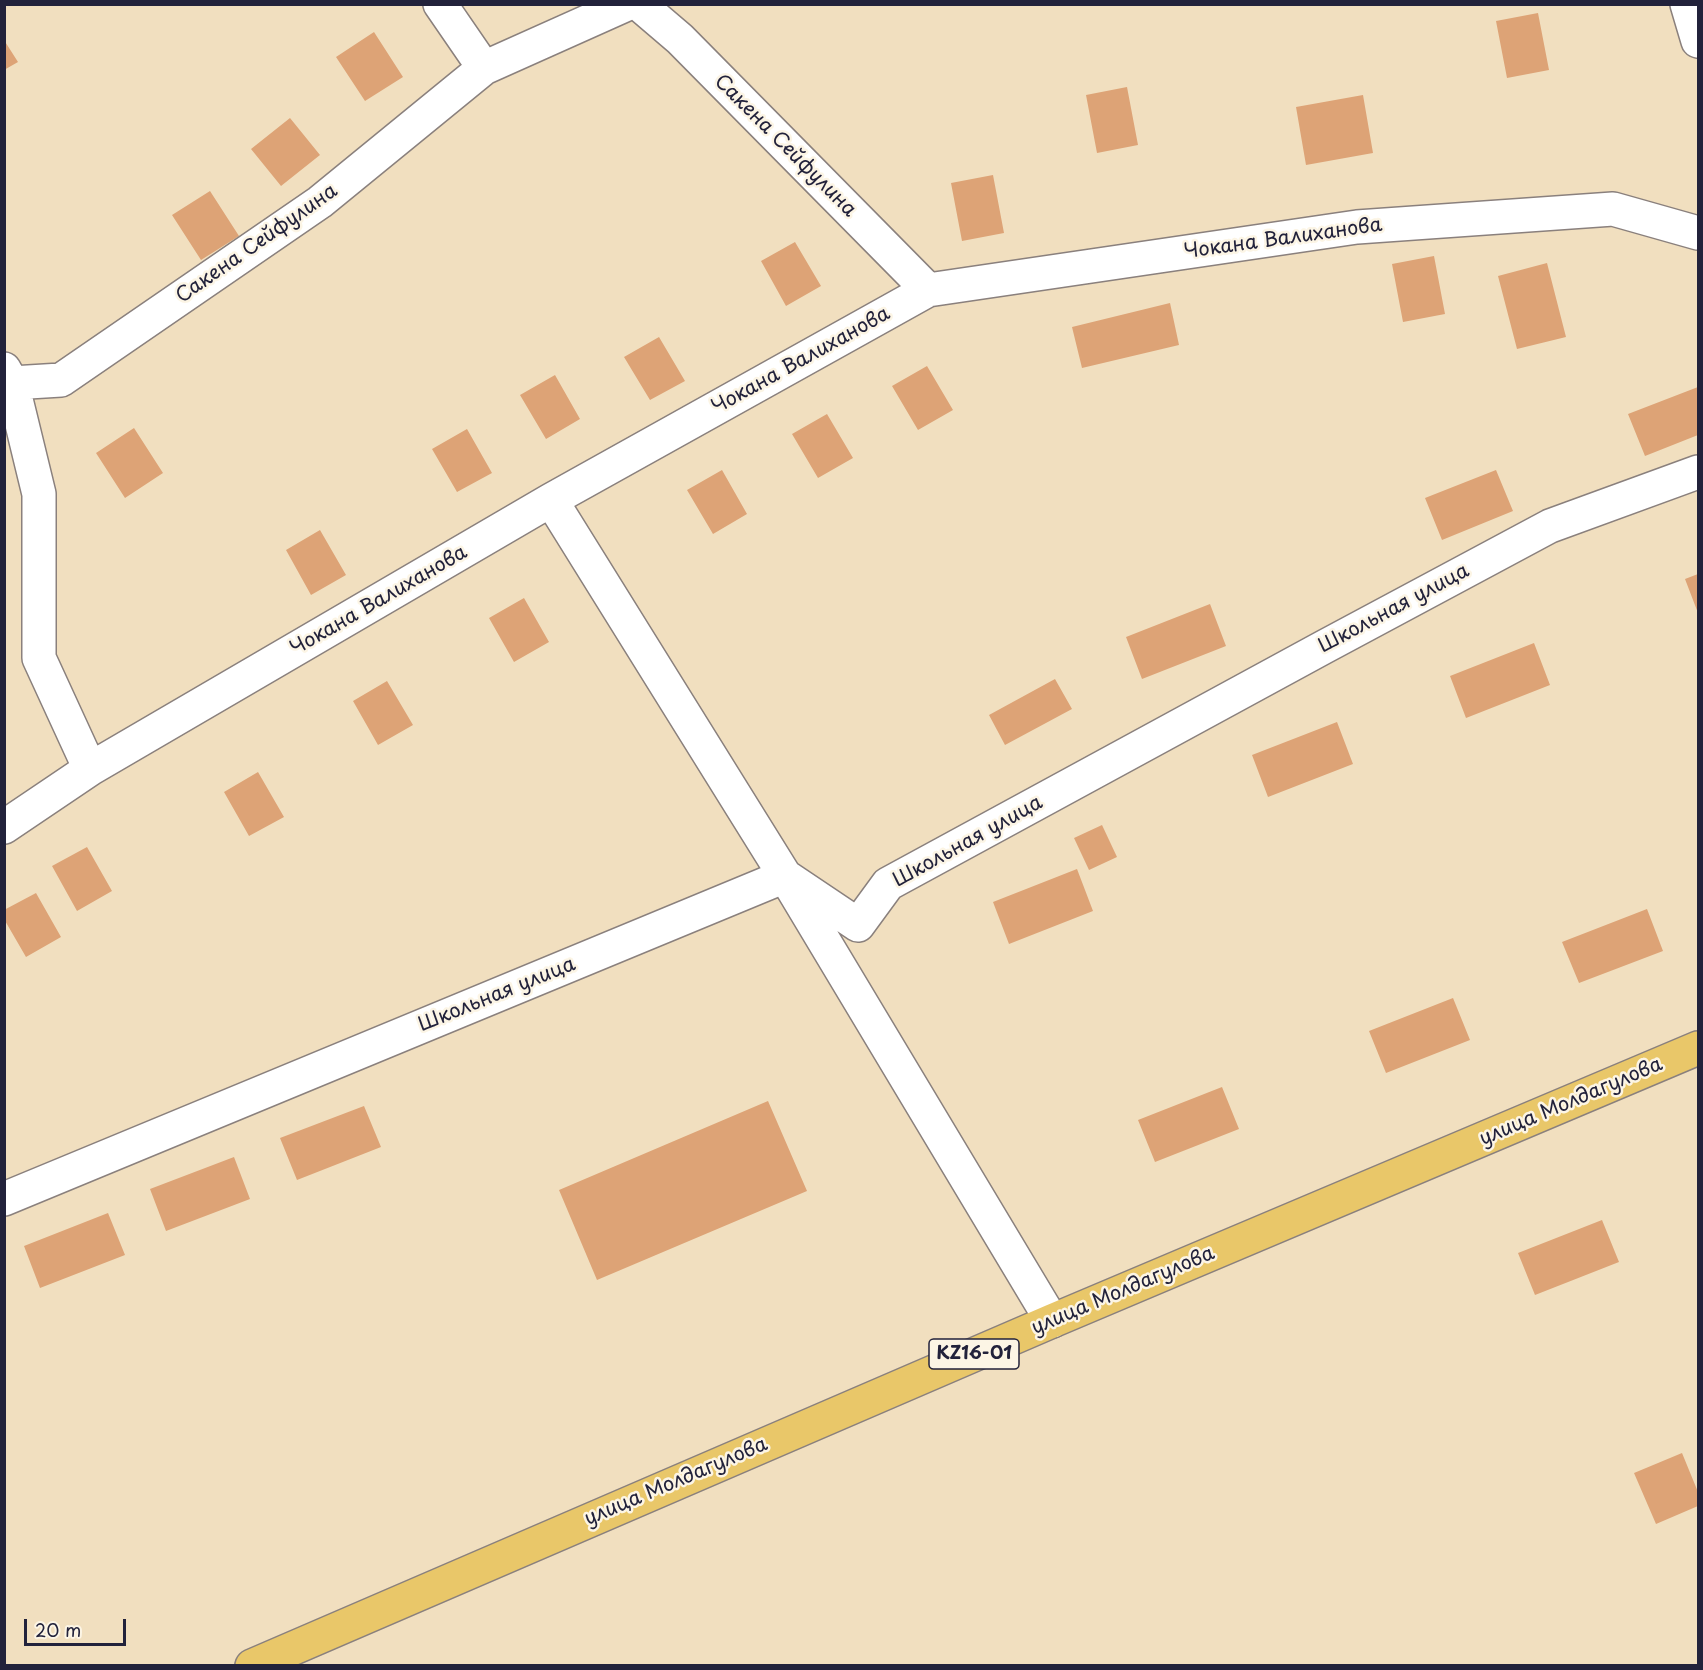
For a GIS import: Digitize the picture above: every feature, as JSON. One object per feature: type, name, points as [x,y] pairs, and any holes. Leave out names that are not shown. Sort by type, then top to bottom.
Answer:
[{"type":"main road","name":"улица Молдагулова","points":[[252,1665],[1052,1321],[1698,1048]]},
{"type":"street","points":[[440,4],[484,68]]},
{"type":"street","name":"Сакена Сейфулина","points":[[90,770],[39,658],[39,494],[8,376],[61,380],[320,202],[484,68],[627,4]]},
{"type":"street","name":"Сакена Сейфулина","points":[[639,4],[680,39],[928,290]]},
{"type":"street","points":[[1687,4],[1698,41]]},
{"type":"street","name":"Чокана Валиханова","points":[[4,828],[90,770],[551,500],[928,290],[1357,227],[1612,209],[1698,233]]},
{"type":"street","name":"Школьная улица","points":[[4,1199],[785,876],[858,925],[888,884],[1324,647],[1550,526],[1698,472]]},
{"type":"street","points":[[551,500],[785,876],[1052,1321]]},
{"type":"building","points":[[1538,13],[1549,70],[1507,78],[1496,21]]},
{"type":"building","points":[[374,32],[403,77],[365,101],[336,57]]},
{"type":"building","points":[[4,40],[18,62],[4,70]]},
{"type":"building","points":[[1127,87],[1138,145],[1097,153],[1086,95]]},
{"type":"building","points":[[1363,95],[1373,153],[1306,165],[1296,107]]},
{"type":"building","points":[[290,118],[320,155],[281,186],[251,149]]},
{"type":"building","points":[[993,175],[1004,233],[962,241],[951,183]]},
{"type":"building","points":[[210,191],[239,236],[201,260],[172,215]]},
{"type":"building","points":[[795,242],[821,286],[786,306],[761,261]]},
{"type":"building","points":[[1434,256],[1445,314],[1403,322],[1392,264]]},
{"type":"building","points":[[1547,263],[1566,337],[1517,349],[1498,276]]},
{"type":"building","points":[[1170,303],[1179,345],[1082,368],[1072,327]]},
{"type":"building","points":[[659,337],[685,381],[650,400],[624,357]]},
{"type":"building","points":[[927,366],[953,410],[918,430],[892,386]]},
{"type":"building","points":[[555,375],[580,419],[546,439],[520,395]]},
{"type":"building","points":[[1698,387],[1698,435],[1645,456],[1628,414]]},
{"type":"building","points":[[827,414],[853,458],[818,478],[792,434]]},
{"type":"building","points":[[134,428],[163,473],[125,498],[96,453]]},
{"type":"building","points":[[467,429],[492,473],[457,492],[432,449]]},
{"type":"building","points":[[722,470],[747,514],[713,534],[687,490]]},
{"type":"building","points":[[1496,470],[1513,511],[1442,540],[1425,498]]},
{"type":"building","points":[[320,530],[346,575],[311,595],[286,550]]},
{"type":"building","points":[[1698,574],[1698,613],[1685,579]]},
{"type":"building","points":[[524,598],[549,642],[514,662],[489,618]]},
{"type":"building","points":[[1210,604],[1226,646],[1142,679],[1126,637]]},
{"type":"building","points":[[1534,643],[1550,685],[1466,718],[1450,676]]},
{"type":"building","points":[[1055,679],[1072,709],[1005,745],[989,715]]},
{"type":"building","points":[[387,681],[413,725],[378,745],[353,701]]},
{"type":"building","points":[[1337,722],[1353,764],[1268,797],[1252,755]]},
{"type":"building","points":[[258,772],[284,817],[249,836],[224,792]]},
{"type":"building","points":[[1102,825],[1117,857],[1089,870],[1074,838]]},
{"type":"building","points":[[87,847],[112,891],[77,911],[52,866]]},
{"type":"building","points":[[1077,869],[1093,911],[1009,944],[993,902]]},
{"type":"building","points":[[36,893],[61,937],[26,957],[4,919],[4,910]]},
{"type":"building","points":[[1647,909],[1663,951],[1579,983],[1562,942]]},
{"type":"building","points":[[1453,998],[1470,1040],[1386,1073],[1369,1031]]},
{"type":"building","points":[[1222,1087],[1239,1129],[1155,1162],[1138,1120]]},
{"type":"building","points":[[768,1101],[807,1191],[597,1280],[559,1190]]},
{"type":"building","points":[[364,1106],[381,1147],[297,1180],[280,1138]]},
{"type":"building","points":[[234,1157],[250,1199],[166,1231],[150,1189]]},
{"type":"building","points":[[108,1213],[125,1255],[40,1288],[24,1246]]},
{"type":"building","points":[[1602,1220],[1619,1262],[1535,1295],[1518,1253]]},
{"type":"building","points":[[1682,1453],[1698,1492],[1698,1506],[1656,1524],[1634,1473]]}]
